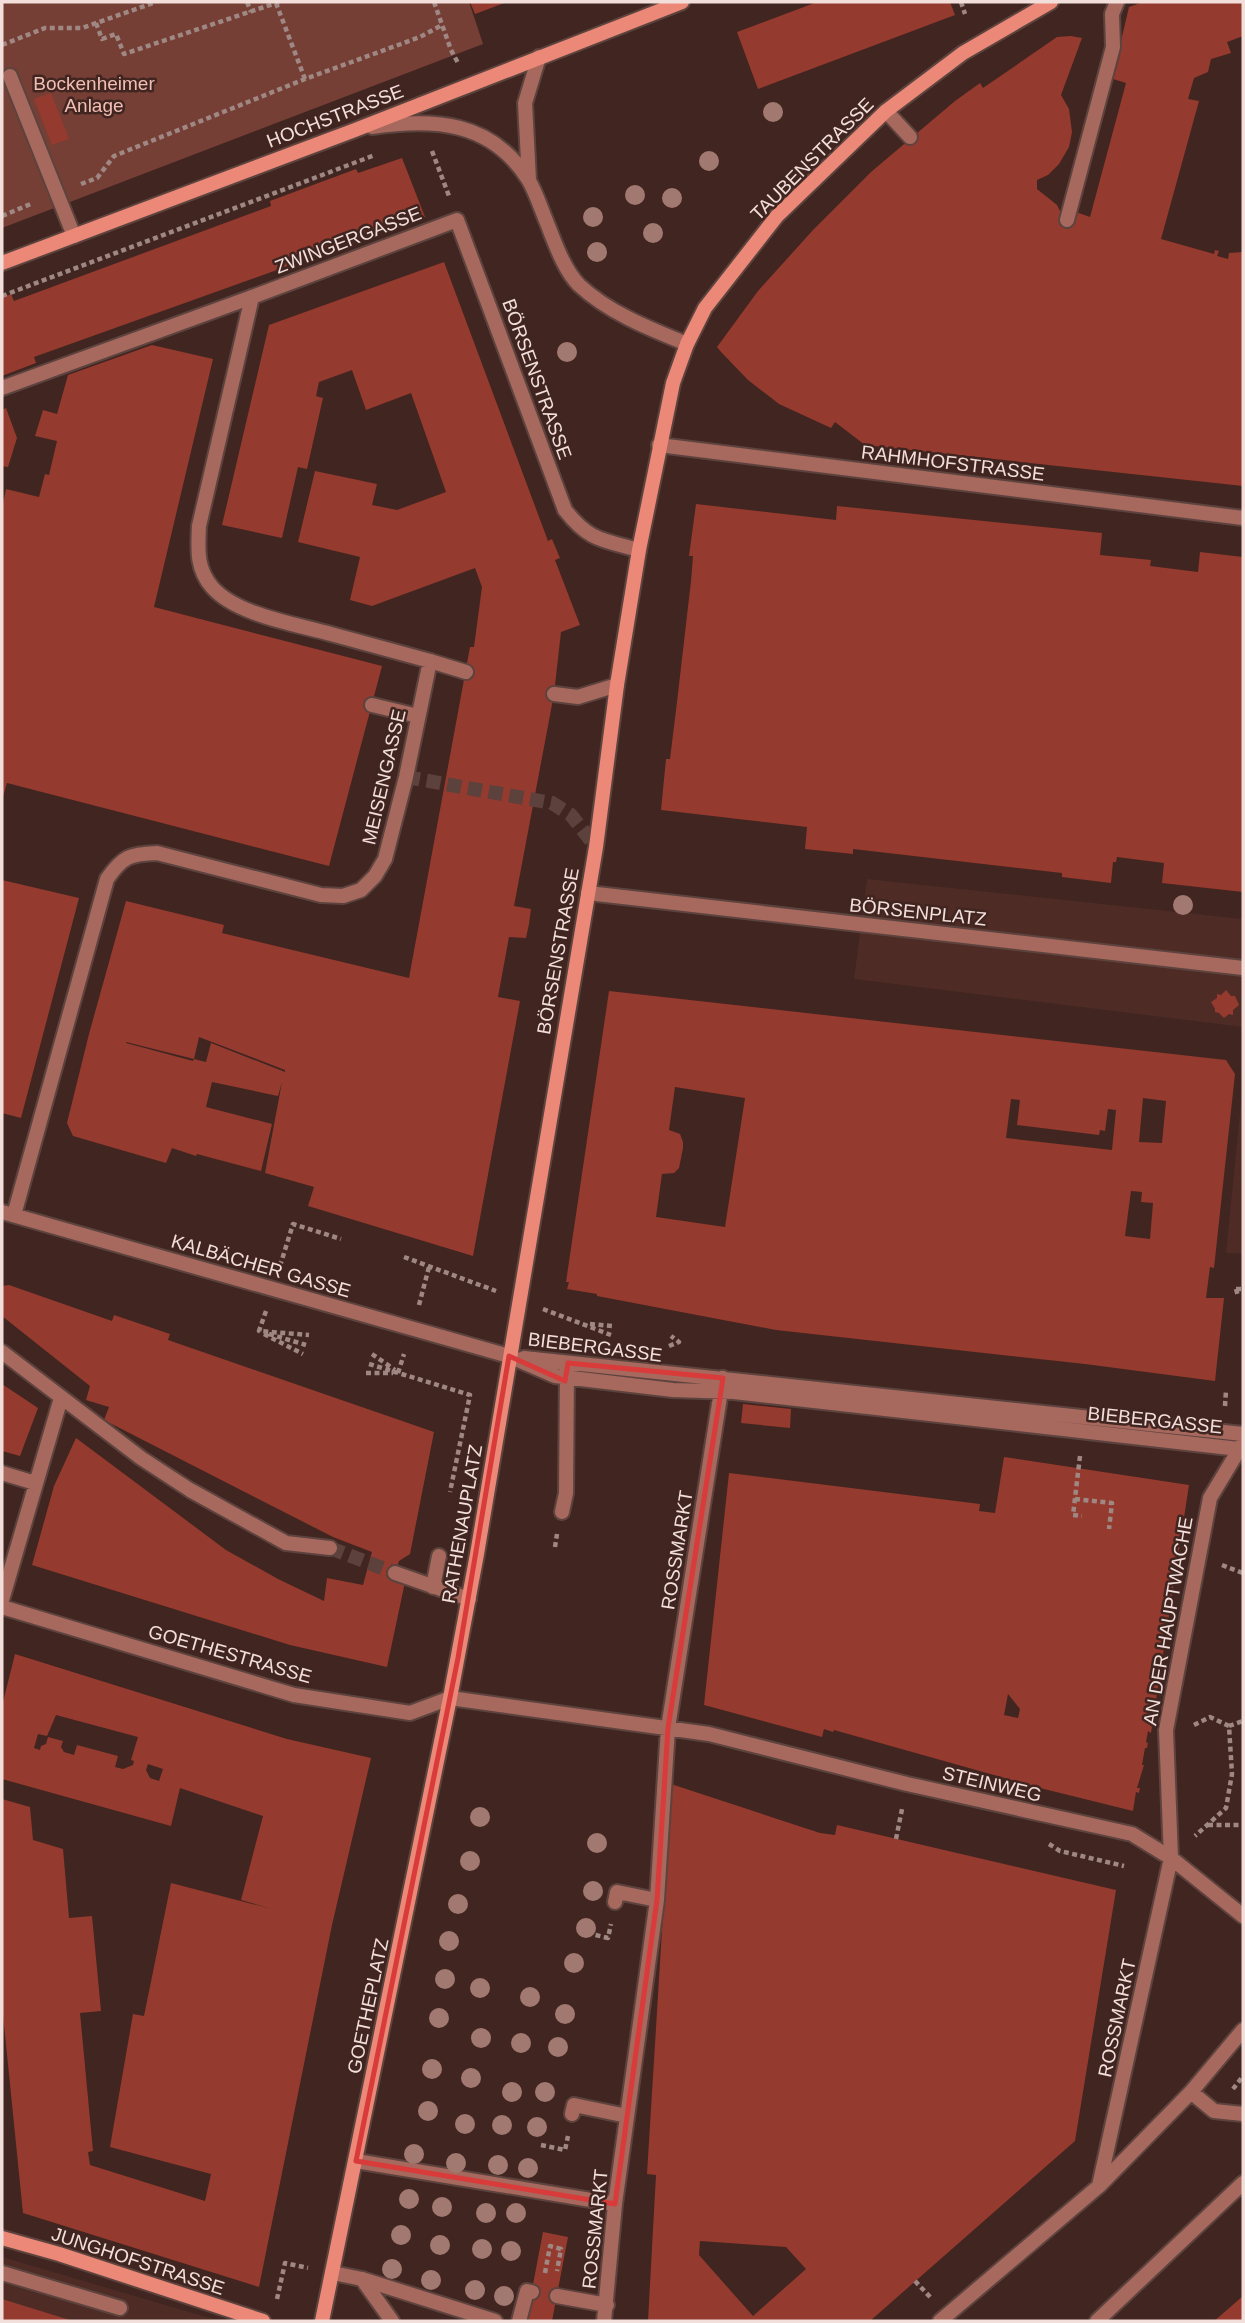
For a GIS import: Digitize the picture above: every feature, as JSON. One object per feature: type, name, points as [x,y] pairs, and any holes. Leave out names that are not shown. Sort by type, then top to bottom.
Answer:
[{"type":"main road","name":"HOCHSTRASSE","points":[[2,263],[355,130],[682,2]]},
{"type":"main road","name":"TAUBENSTRASSE","points":[[659,446],[673,383],[687,344],[705,308],[777,216],[886,111],[963,53],[1051,2]]},
{"type":"main road","name":"BÖRSENSTRASSE","points":[[509,1356],[588,893],[639,550],[659,446]]},
{"type":"main road","name":"RATHENAUPLATZ","points":[[450,1698],[509,1356]]},
{"type":"main road","name":"GOETHEPLATZ","points":[[322,2321],[450,1698]]},
{"type":"main road","name":"JUNGHOFSTRASSE","points":[[2,2238],[263,2321]]},
{"type":"street","points":[[1067,220],[1113,47],[1112,14],[1116,2]]},
{"type":"street","points":[[529,180],[525,103],[539,57]]},
{"type":"street","points":[[10,76],[74,236]]},
{"type":"street","points":[[886,111],[910,137]]},
{"type":"street","points":[[355,130],[408,122],[459,127],[481,134],[496,143],[529,180],[566,264],[578,284],[609,306],[650,329],[687,344]]},
{"type":"street","name":"ZWINGERGASSE","points":[[2,388],[457,220]]},
{"type":"street","name":"BÖRSENSTRASSE","points":[[457,220],[565,510],[591,537],[639,550]]},
{"type":"street","points":[[252,297],[200,526],[197,552],[201,571],[212,588],[230,602],[261,614],[466,672]]},
{"type":"street","name":"RAHMHOFSTRASSE","points":[[659,446],[1243,518]]},
{"type":"street","name":"MEISENGASSE","points":[[8,1214],[107,879],[118,863],[133,854],[157,853],[321,895],[343,896],[361,890],[375,876],[385,859],[406,777],[430,662]]},
{"type":"street","points":[[554,694],[578,697],[617,685]]},
{"type":"street","points":[[372,705],[418,716]]},
{"type":"street","name":"BÖRSENPLATZ","points":[[588,893],[1243,968]]},
{"type":"street","name":"KALBÄCHER GASSE","points":[[8,1214],[509,1356]]},
{"type":"street","points":[[2,1352],[141,1458],[190,1490],[286,1543],[330,1548]]},
{"type":"street","name":"BIEBERGASSE","points":[[509,1356],[555,1376],[567,1370],[674,1375],[722,1385],[1084,1431],[1241,1446]]},
{"type":"street","points":[[562,1512],[566,1493],[567,1370]]},
{"type":"street","name":"BIEBERGASSE","points":[[722,1385],[1243,1434]]},
{"type":"street","name":"ROSSMARKT","points":[[604,2321],[615,2204],[657,1900],[668,1728],[722,1385]]},
{"type":"street","points":[[2,1600],[61,1398]]},
{"type":"street","name":"AN DER HAUPTWACHE","points":[[1171,1858],[1166,1730],[1209,1498],[1241,1446]]},
{"type":"street","points":[[2,1473],[36,1483]]},
{"type":"street","name":"RATHENAUPLATZ","points":[[433,1587],[439,1556]]},
{"type":"street","points":[[395,1573],[469,1599]]},
{"type":"street","name":"GOETHESTRASSE","points":[[2,1607],[294,1695],[411,1713],[450,1698]]},
{"type":"street","points":[[450,1698],[668,1728]]},
{"type":"street","name":"STEINWEG","points":[[668,1728],[709,1734],[907,1784],[1132,1834],[1171,1858],[1243,1916]]},
{"type":"street","name":"ROSSMARKT","points":[[1099,2186],[1171,1858]]},
{"type":"street","points":[[615,1902],[617,1892],[657,1900]]},
{"type":"street","points":[[940,2321],[1099,2186],[1191,2092],[1243,2030]]},
{"type":"street","points":[[1191,2092],[1214,2111],[1243,2114]]},
{"type":"street","points":[[572,2115],[574,2105],[627,2116]]},
{"type":"street","points":[[356,2161],[615,2204]]},
{"type":"street","points":[[1097,2321],[1243,2183]]},
{"type":"street","points":[[2,2273],[120,2308]]},
{"type":"street","points":[[333,2273],[362,2279],[495,2321]]},
{"type":"street","points":[[362,2279],[392,2321]]},
{"type":"street","points":[[519,2321],[527,2291],[532,2292]]},
{"type":"street","name":"ROSSMARKT","points":[[557,2296],[607,2305]]},
{"type":"path","points":[[2,45],[45,28],[82,28],[156,2]]},
{"type":"path","points":[[247,2],[251,12]]},
{"type":"path","points":[[96,23],[102,39],[116,34],[124,54],[278,2],[305,79]]},
{"type":"path","points":[[434,2],[451,50],[470,84]]},
{"type":"path","points":[[961,2],[965,14]]},
{"type":"path","points":[[2,216],[97,178],[114,156],[305,79],[420,37],[442,25]]},
{"type":"path","points":[[420,147],[432,151],[457,220]]},
{"type":"path","points":[[2,296],[382,152]]},
{"type":"path","points":[[404,1257],[429,1267]]},
{"type":"path","points":[[1235,1296],[1236,1289],[1243,1289]]},
{"type":"path","points":[[611,1335],[582,1323],[613,1326]]},
{"type":"path","points":[[303,1354],[259,1331],[306,1345]]},
{"type":"path","points":[[669,1346],[679,1342],[671,1336]]},
{"type":"path","points":[[372,1354],[398,1373]]},
{"type":"path","points":[[369,1364],[470,1395],[450,1492]]},
{"type":"path","points":[[366,1373],[398,1373]]},
{"type":"path","points":[[1082,1516],[1073,1516],[1084,1431]]},
{"type":"path","points":[[1075,1499],[1112,1503],[1109,1530]]},
{"type":"path","points":[[1191,1727],[1210,1717],[1229,1726],[1243,1721]]},
{"type":"path","points":[[1226,1808],[1232,1774],[1229,1726]]},
{"type":"path","points":[[1208,1825],[1243,1825]]},
{"type":"path","points":[[1060,1851],[1124,1866]]},
{"type":"path","points":[[579,1931],[608,1938]]},
{"type":"path","points":[[541,2145],[565,2150]]},
{"type":"path","points":[[545,2276],[550,2246],[562,2249]]},
{"type":"path","points":[[275,2309],[285,2263],[333,2273]]},
{"type":"highlighted area","points":[[509,1356],[565,1381],[568,1363],[723,1378],[668,1728],[657,1900],[615,2204],[356,2161],[458,1658]]},
{"type":"shaded area","points":[[867,879],[1243,919],[1243,1027],[854,979]]},
{"type":"shaded area","points":[[1243,1083],[1243,1254],[1226,1253]]},
{"type":"shaded area","points":[[2,2257],[220,2321],[2,2321]]},
{"type":"green space","name":"Bockenheimer Anlage","points":[[2,2],[469,2],[483,44],[2,228]]},
{"type":"building","points":[[470,2],[507,2],[475,14]]},
{"type":"building","points":[[817,2],[950,2],[955,15],[758,89],[737,32]]},
{"type":"building","points":[[1143,2],[1243,2],[1243,36],[1227,42],[1231,53],[1211,59],[1208,72],[1194,78],[1188,99],[1199,101],[1161,239],[1214,254],[1215,250],[1219,251],[1217,256],[1228,259],[1229,253],[1243,252],[1243,486],[865,445],[835,422],[831,428],[779,404],[748,380],[717,347],[758,291],[813,230],[871,172],[955,101],[980,83],[983,88],[1057,37],[1082,38],[1061,95],[1069,109],[1072,132],[1069,147],[1059,164],[1048,175],[1037,180],[1037,189],[1057,205],[1064,219],[1076,212],[1090,217],[1126,83],[1113,79],[1129,7]]},
{"type":"building","points":[[51,93],[69,139],[52,145],[34,99]]},
{"type":"building","points":[[402,158],[425,217],[34,357],[36,363],[2,376],[2,298],[11,294],[14,301],[271,206],[270,201],[356,169],[358,173]]},
{"type":"building","points":[[444,262],[548,541],[552,539],[560,558],[555,560],[580,625],[561,632],[554,694],[514,906],[531,909],[529,924],[526,938],[509,937],[498,997],[520,1001],[473,1256],[308,1206],[314,1187],[265,1173],[282,1082],[278,1096],[212,1082],[206,1107],[272,1124],[261,1171],[172,1148],[166,1163],[73,1136],[67,1123],[126,901],[224,925],[222,933],[409,978],[470,647],[474,647],[482,587],[475,568],[372,606],[350,600],[360,557],[298,542],[315,471],[377,484],[372,505],[397,510],[446,492],[411,393],[366,410],[352,370],[319,382],[316,396],[323,398],[307,469],[298,467],[282,538],[222,525],[269,325]],"holes":[[[199,1037],[285,1070],[285,1072],[211,1043],[206,1062],[194,1059]],[[126,1042],[194,1059],[193,1061],[126,1043]]]},
{"type":"building","points":[[152,345],[213,359],[154,607],[382,666],[329,866],[7,783],[2,800],[2,508],[6,489],[39,497],[45,474],[49,475],[57,441],[35,436],[43,410],[57,414],[68,375]]},
{"type":"building","points":[[6,408],[17,438],[8,467],[2,466],[2,410]]},
{"type":"building","points":[[696,504],[836,520],[837,506],[1102,533],[1100,555],[1151,560],[1150,566],[1198,572],[1200,552],[1243,557],[1243,892],[1162,883],[1164,863],[1117,857],[1116,862],[1113,862],[1111,883],[1062,877],[1062,873],[853,849],[853,854],[805,849],[807,827],[661,810],[666,759],[670,759],[691,581],[693,556],[689,556]]},
{"type":"building","points":[[2,880],[79,898],[21,1118],[2,1113]]},
{"type":"building","points":[[1226,990],[1231,996],[1235,996],[1239,1005],[1233,1010],[1233,1015],[1229,1014],[1224,1018],[1215,1012],[1211,1002],[1217,998],[1217,994],[1221,995]]},
{"type":"building","points":[[609,991],[1226,1060],[1235,1074],[1214,1268],[1210,1267],[1206,1298],[1224,1298],[1215,1381],[776,1330],[597,1296],[567,1289],[569,1282],[566,1282]],"holes":[[[675,1087],[745,1098],[725,1227],[656,1217],[662,1174],[674,1173],[679,1168],[683,1148],[680,1134],[669,1130]],[[1143,1098],[1166,1101],[1162,1143],[1139,1142]],[[1011,1099],[1020,1100],[1017,1125],[1099,1135],[1100,1130],[1105,1131],[1108,1109],[1116,1110],[1112,1150],[1006,1138]],[[1131,1191],[1142,1192],[1141,1202],[1153,1203],[1150,1239],[1125,1236]]]},
{"type":"building","points":[[9,1285],[112,1321],[114,1315],[170,1334],[168,1340],[434,1432],[410,1554],[399,1561],[394,1576],[405,1582],[387,1667],[290,1645],[32,1565],[54,1486],[76,1438],[226,1550],[324,1601],[327,1578],[363,1585],[372,1552],[333,1537],[104,1420],[109,1407],[86,1400],[90,1386],[2,1316],[2,1286]]},
{"type":"building","points":[[2,1384],[38,1408],[20,1456],[2,1451]]},
{"type":"building","points":[[743,1404],[791,1409],[790,1428],[741,1423]]},
{"type":"building","points":[[1004,1457],[1189,1485],[1151,1733],[1148,1731],[1144,1765],[1137,1788],[1140,1788],[1139,1793],[1136,1792],[1133,1811],[1040,1788],[834,1730],[824,1729],[822,1737],[704,1705],[729,1473],[980,1504],[979,1511],[995,1513]],"holes":[[[1008,1694],[1020,1709],[1018,1718],[1004,1715]]]},
{"type":"building","points":[[15,1654],[287,1739],[371,1758],[332,1925],[259,2287],[23,2213],[2,2005],[2,1799],[30,1807],[33,1840],[63,1849],[69,1918],[92,1916],[101,2011],[80,2013],[93,2151],[88,2152],[90,2165],[205,2201],[211,2174],[110,2147],[133,2014],[144,2016],[171,1883],[272,1909],[241,1900],[263,1816],[180,1788],[171,1826],[2,1779],[2,1706]],"holes":[[[56,1715],[138,1737],[131,1760],[134,1761],[133,1765],[123,1769],[115,1767],[118,1756],[77,1745],[74,1755],[64,1752],[61,1747],[63,1741],[48,1737],[40,1750],[34,1748],[38,1734],[47,1736]],[[148,1764],[163,1769],[159,1781],[150,1778],[146,1770]]]},
{"type":"building","points":[[671,1784],[820,1833],[835,1835],[837,1825],[1116,1890],[1075,2141],[870,2321],[648,2321],[656,2175],[647,2174]],"holes":[[[700,2241],[786,2247],[806,2269],[753,2316],[699,2255]]]},
{"type":"building","points":[[543,2232],[568,2237],[552,2321],[526,2321]]},
{"type":"building","points":[[1243,2296],[1243,2321],[1214,2321],[1220,2316]]},
{"type":"building","points":[[2,2299],[73,2321],[2,2321]]},
{"type":"tunnel","points":[[406,777],[552,803],[571,815],[596,847]]},
{"type":"tunnel","points":[[330,1548],[395,1573]]}]
